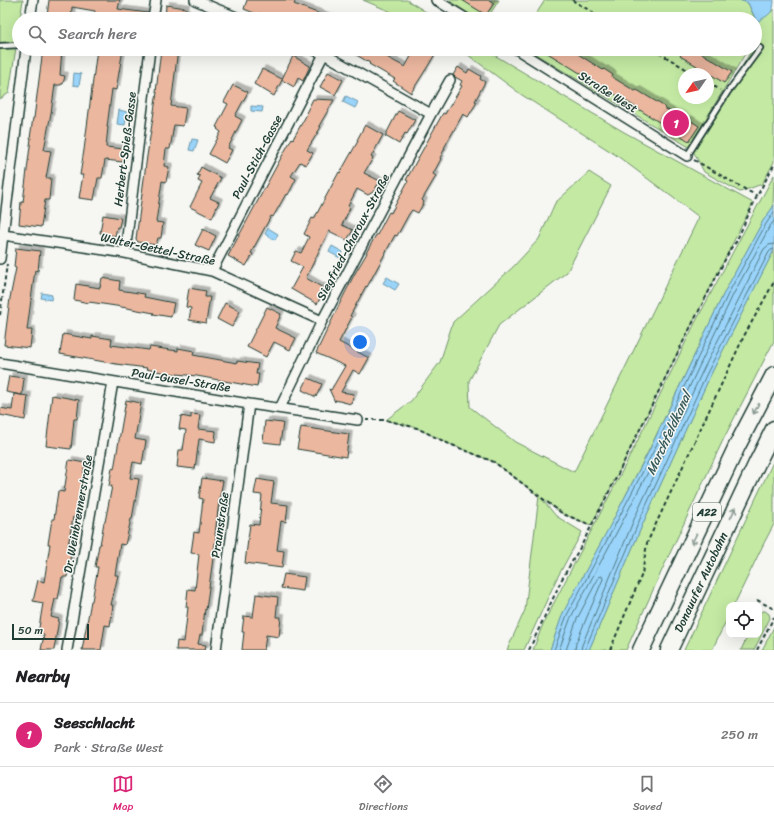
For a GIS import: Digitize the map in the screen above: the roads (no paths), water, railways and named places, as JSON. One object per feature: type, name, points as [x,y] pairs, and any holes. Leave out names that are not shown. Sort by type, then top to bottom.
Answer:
[{"type":"highway","name":"Donauufer Autobahn","points":[[641,650],[737,446],[774,375]]},
{"type":"highway","name":"Donauufer Autobahn","points":[[669,650],[774,429]]},
{"type":"street","points":[[31,12],[33,0]]},
{"type":"street","points":[[154,12],[156,0]]},
{"type":"street","points":[[195,0],[224,12]]},
{"type":"street","points":[[436,0],[456,12]]},
{"type":"street","points":[[0,259],[6,191],[25,56]]},
{"type":"street","name":"Herbert-Spieß-Gasse","points":[[125,253],[149,56]]},
{"type":"street","name":"Paul-Stich-Gasse","points":[[212,271],[323,56]]},
{"type":"street","points":[[328,56],[431,114]]},
{"type":"street","name":"Straße West","points":[[527,56],[687,156]]},
{"type":"street","name":"Siegfried-Charoux-Straße","points":[[280,408],[322,321],[450,80]]},
{"type":"street","name":"Walter-Gettel-Straße","points":[[3,235],[125,253],[212,271],[322,321]]},
{"type":"street","name":"Paul-Gusel-Straße","points":[[0,363],[249,404],[358,420]]},
{"type":"street","name":"Dr. Weinbrennerstraße","points":[[67,650],[113,382]]},
{"type":"street","name":"Praunstraße","points":[[216,650],[249,404]]},
{"type":"lane","points":[[0,46],[12,45]]},
{"type":"lane","points":[[687,156],[727,94],[754,56]]},
{"type":"water","points":[[739,0],[774,0],[772,11],[762,19],[762,12],[752,12],[748,3]]},
{"type":"water","points":[[74,73],[81,74],[79,86],[73,85]]},
{"type":"water","points":[[346,96],[358,102],[355,108],[343,102]]},
{"type":"water","points":[[251,106],[263,107],[262,112],[251,111]]},
{"type":"water","points":[[119,110],[127,112],[125,125],[117,124]]},
{"type":"water","points":[[192,139],[198,140],[194,151],[189,150]]},
{"type":"water","name":"Marchfeldkanal","points":[[774,204],[774,250],[711,374],[644,521],[589,650],[550,650],[563,613],[650,449],[725,291],[763,221]]},
{"type":"water","points":[[268,228],[278,234],[275,240],[265,234]]},
{"type":"water","points":[[332,246],[343,252],[340,258],[329,252]]},
{"type":"water","points":[[387,277],[399,284],[395,290],[383,283]]},
{"type":"water","points":[[42,293],[52,295],[51,300],[41,298]]},
{"type":"place","name":"Seeschlacht","points":[[676,123]]}]
